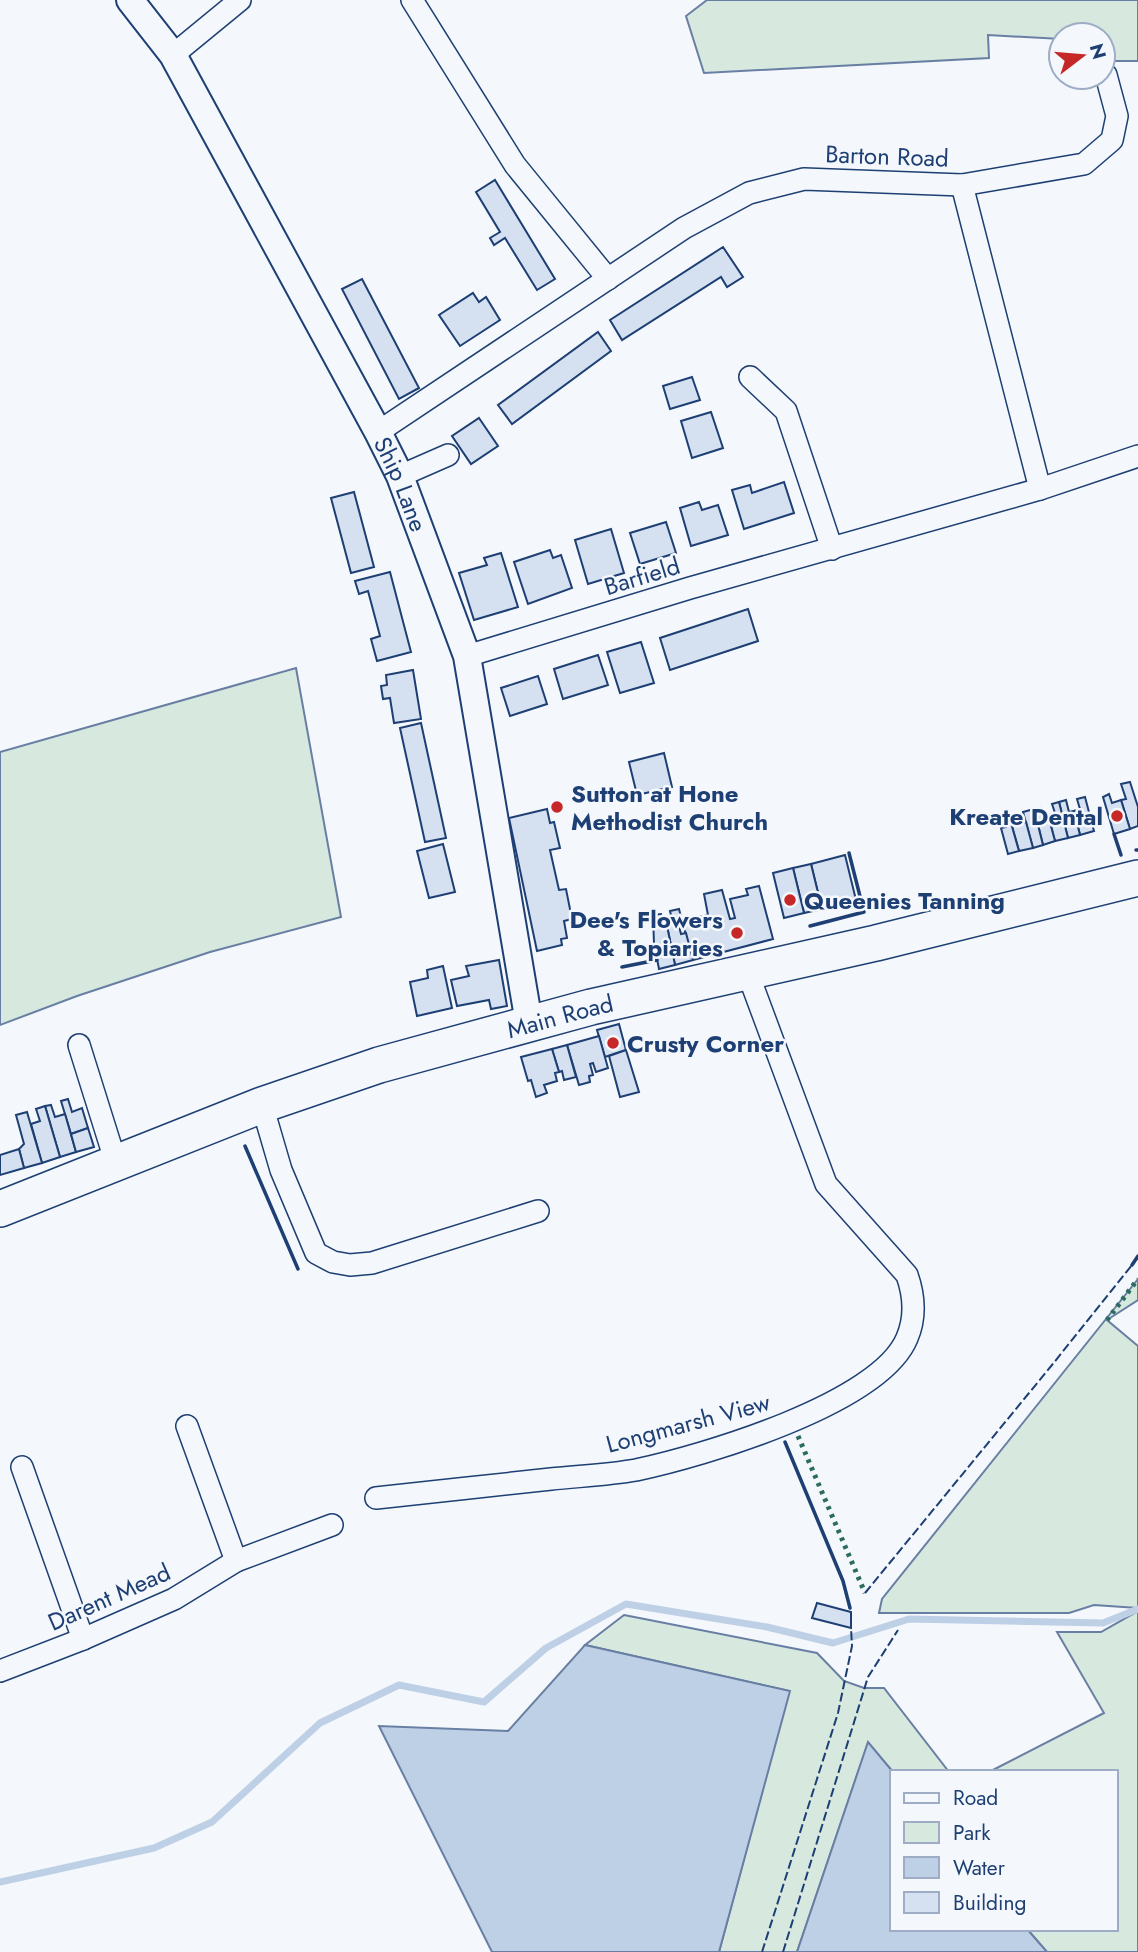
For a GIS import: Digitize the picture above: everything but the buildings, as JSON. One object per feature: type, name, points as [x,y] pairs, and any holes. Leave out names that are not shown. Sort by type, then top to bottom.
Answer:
[{"type":"main road","name":"Main Road","points":[[0,1209],[262,1105],[379,1065],[529,1023],[876,943],[1138,877]]},
{"type":"street","name":"Ship Lane","points":[[130,0],[173,55],[379,432],[400,476],[467,656],[529,1023]]},
{"type":"street","points":[[173,55],[240,0]]},
{"type":"street","points":[[412,0],[515,165],[608,279]]},
{"type":"street","name":"Barton Road","points":[[379,432],[684,228],[749,193],[804,179],[962,185],[1084,164],[1112,140],[1117,116],[1110,91]]},
{"type":"street","points":[[962,185],[1040,489]]},
{"type":"street","points":[[750,377],[786,411],[832,548]]},
{"type":"street","points":[[400,476],[448,456]]},
{"type":"street","name":"Barfield","points":[[467,656],[1040,489],[1138,456]]},
{"type":"street","name":"Longmarsh View","points":[[376,1498],[634,1470],[755,1437],[854,1390],[880,1371],[907,1339],[912,1317],[913,1293],[907,1275],[826,1184],[747,971]]},
{"type":"street","points":[[79,1045],[116,1163]]},
{"type":"street","points":[[262,1105],[281,1170],[316,1253],[333,1262],[350,1265],[372,1263],[538,1211]]},
{"type":"street","points":[[187,1426],[236,1561]]},
{"type":"street","points":[[22,1467],[83,1639]]},
{"type":"street","name":"Darent Mead","points":[[0,1671],[83,1639],[174,1599],[236,1561],[332,1525]]},
{"type":"green space","points":[[707,0],[1138,0],[1138,61],[1117,61],[1117,21],[1047,21],[1047,38],[988,35],[989,58],[704,73],[686,16]]},
{"type":"green space","points":[[296,668],[341,917],[210,952],[77,996],[0,1025],[0,752]]},
{"type":"green space","points":[[1138,1279],[1138,1300],[1107,1320],[1138,1346],[1138,1608],[1094,1605],[1069,1613],[879,1613],[882,1599]]},
{"type":"green space","points":[[1138,1611],[1138,1952],[1047,1952],[1029,1931],[1117,1931],[1117,1770],[993,1770],[1104,1713],[1057,1632],[1101,1632]]},
{"type":"green space","points":[[624,1615],[817,1653],[844,1681],[864,1688],[884,1688],[947,1770],[891,1770],[868,1743],[797,1952],[719,1952],[789,1691],[585,1645]]},
{"type":"water","points":[[585,1645],[790,1691],[719,1952],[492,1952],[379,1726],[508,1731]]},
{"type":"water","points":[[868,1742],[891,1770],[890,1931],[1029,1931],[1047,1952],[797,1952]]},
{"type":"waterway","points":[[0,1882],[154,1848],[212,1822],[320,1723],[399,1685],[484,1702],[546,1648],[626,1604],[767,1627],[833,1643],[909,1619],[1103,1623],[1138,1609]]},
{"type":"hedge","points":[[1107,1320],[1138,1279]]},
{"type":"hedge","points":[[798,1436],[865,1593]]},
{"type":"fence","points":[[865,1593],[1132,1265]]},
{"type":"fence","points":[[762,1952],[838,1713],[852,1646],[851,1628]]},
{"type":"fence","points":[[783,1952],[868,1677],[898,1630]]},
{"type":"wall","points":[[1114,834],[1121,855]]},
{"type":"wall","points":[[810,926],[864,912],[849,853]]},
{"type":"wall","points":[[622,967],[657,960]]},
{"type":"wall","points":[[245,1146],[298,1269]]},
{"type":"wall","points":[[1132,1265],[1138,1256]]},
{"type":"wall","points":[[785,1442],[843,1581],[850,1608]]},
{"type":"place","name":"Sutton at Hone Methodist Church","points":[[557,807]]},
{"type":"place","name":"Kreate Dental","points":[[1117,816]]},
{"type":"place","name":"Queenies Tanning","points":[[790,900]]},
{"type":"place","name":"Dee's Flowers & Topiaries","points":[[737,933]]},
{"type":"place","name":"Crusty Corner","points":[[613,1043]]}]
